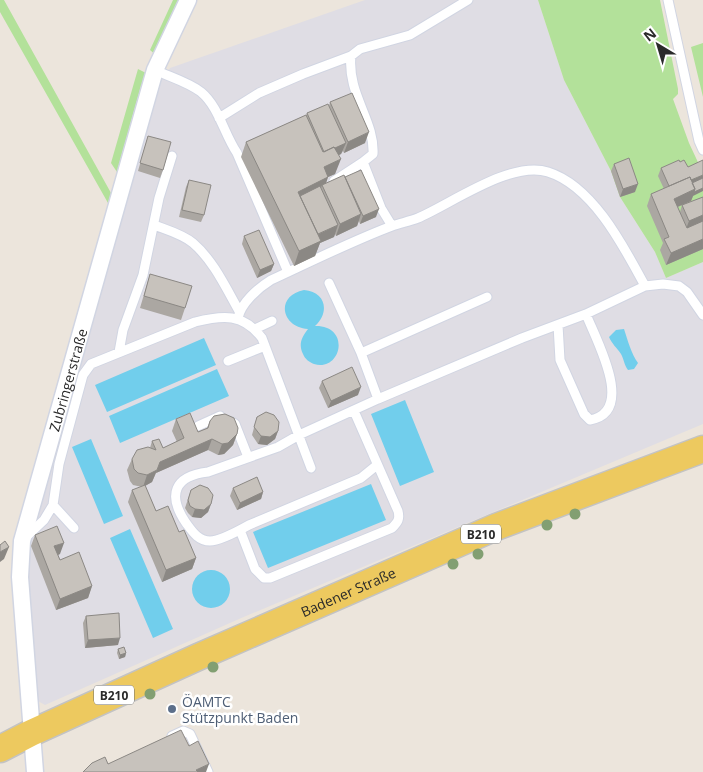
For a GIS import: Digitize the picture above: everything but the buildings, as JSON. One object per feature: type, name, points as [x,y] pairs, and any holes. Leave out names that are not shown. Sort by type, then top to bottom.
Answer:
[{"type":"main road","name":"Badener Straße","points":[[0,749],[198,657],[496,527],[703,449]]},
{"type":"street","name":"Zubringerstraße","points":[[35,772],[20,577],[22,541],[155,70],[188,0]]},
{"type":"lane","points":[[219,118],[259,93],[351,56],[360,49],[410,34],[468,0]]},
{"type":"lane","points":[[668,0],[699,141],[703,150]]},
{"type":"lane","points":[[328,185],[373,154],[374,141],[352,100],[351,56]]},
{"type":"lane","points":[[155,70],[192,86],[202,93],[219,118],[229,141],[241,152],[288,272]]},
{"type":"lane","points":[[119,352],[123,330],[143,275],[159,198],[172,156]]},
{"type":"lane","points":[[363,162],[381,208],[392,226]]},
{"type":"lane","points":[[22,541],[44,520],[53,505],[59,464],[83,375],[91,364],[195,322],[238,315],[262,285],[392,226],[418,218],[491,181],[529,171],[546,171],[561,177],[576,188],[592,204],[629,257],[645,286]]},
{"type":"lane","points":[[154,225],[182,236],[193,243],[204,254],[217,274],[238,315],[255,329],[265,346],[310,468]]},
{"type":"lane","points":[[330,282],[361,353],[378,399]]},
{"type":"lane","points":[[377,466],[361,478],[210,541],[200,539],[193,533],[176,504],[175,494],[179,485],[187,478],[278,447],[299,435],[378,399],[522,338],[586,314],[645,286],[662,284],[679,286],[687,292],[703,315]]},
{"type":"lane","points":[[361,353],[487,297]]},
{"type":"lane","points":[[558,325],[560,360],[584,414],[590,420],[598,418],[608,408],[613,394],[612,379],[586,314]]},
{"type":"lane","points":[[255,329],[272,321]]},
{"type":"lane","points":[[228,361],[265,346]]},
{"type":"lane","points":[[240,530],[256,569],[264,578],[270,578],[392,528],[397,523],[400,517],[398,511],[354,411]]},
{"type":"lane","points":[[198,426],[220,416],[228,418],[235,424],[248,457]]},
{"type":"lane","points":[[53,505],[74,528]]},
{"type":"lane","points":[[166,739],[183,731],[190,734],[208,772]]},
{"type":"shaded area","points":[[365,0],[538,0],[564,80],[611,171],[620,197],[655,252],[666,278],[703,262],[703,424],[239,619],[45,705],[38,701],[27,575],[27,552],[155,88],[170,68]]},
{"type":"green space","points":[[0,0],[4,0],[111,193],[108,203],[0,12]]},
{"type":"green space","points":[[173,0],[183,0],[157,56],[150,50]]},
{"type":"green space","points":[[538,0],[660,0],[678,89],[678,94],[673,99],[689,143],[703,173],[703,262],[666,278],[655,252],[620,197],[611,171],[564,80]]},
{"type":"green space","points":[[703,43],[703,97],[691,47]]},
{"type":"green space","points":[[138,69],[148,74],[141,86],[117,172],[111,163]]},
{"type":"water","points":[[304,290],[317,294],[323,304],[323,315],[315,326],[326,328],[334,333],[338,340],[336,355],[324,365],[314,364],[305,357],[301,344],[302,338],[308,329],[292,323],[285,311],[285,304],[289,298],[295,293]]},
{"type":"water","points":[[624,329],[638,363],[634,369],[628,370],[621,354],[609,337],[616,330]]},
{"type":"water","points":[[204,338],[216,365],[107,412],[95,385]]},
{"type":"water","points":[[217,369],[229,396],[120,443],[109,416]]},
{"type":"water","points":[[405,400],[434,472],[400,486],[371,414]]},
{"type":"water","points":[[91,439],[123,516],[104,524],[72,447]]},
{"type":"water","points":[[371,484],[386,520],[268,568],[253,532]]},
{"type":"water","points":[[130,529],[173,629],[153,638],[110,538]]},
{"type":"water","points":[[211,570],[225,575],[230,589],[225,603],[211,608],[197,603],[192,589],[197,575]]},
{"type":"place","name":"ÖAMTC Stützpunkt Baden","points":[[172,709]]}]
